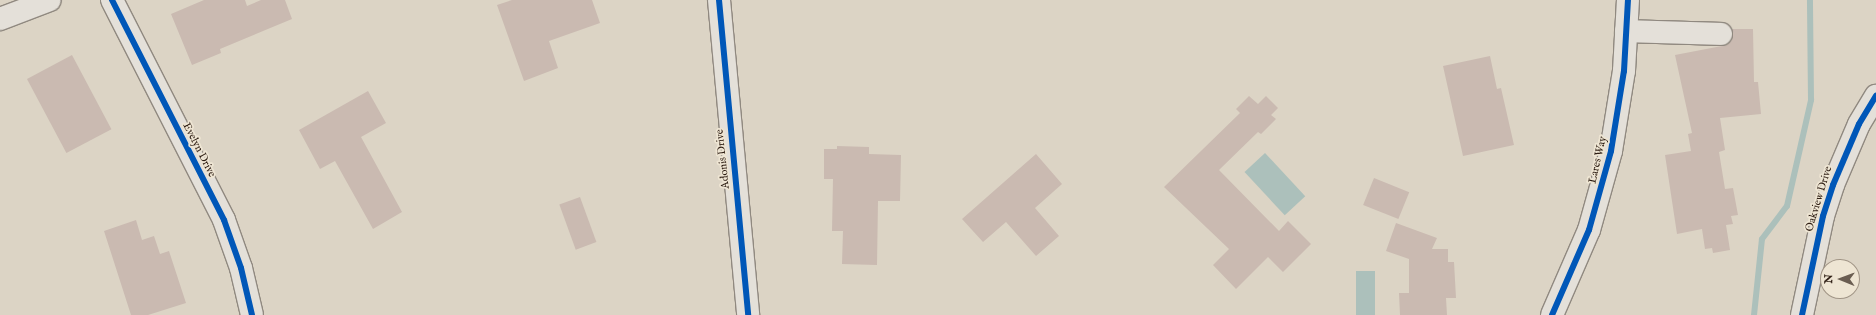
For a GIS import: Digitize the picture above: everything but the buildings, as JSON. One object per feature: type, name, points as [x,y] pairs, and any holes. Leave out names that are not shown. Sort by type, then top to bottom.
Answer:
[{"type":"street","points":[[0,19],[50,0]]},
{"type":"street","name":"Evelyn Drive","points":[[112,0],[224,220],[241,268],[252,315]]},
{"type":"street","name":"Adonis Drive","points":[[718,0],[748,315]]},
{"type":"street","name":"Lares Way","points":[[1552,315],[1574,270],[1601,191],[1618,111],[1628,0]]},
{"type":"street","points":[[1626,31],[1720,34]]},
{"type":"street","name":"Oakview Drive","points":[[1802,315],[1822,222],[1832,185],[1859,124],[1876,96]]},
{"type":"shaded area","points":[[1265,153],[1305,196],[1285,215],[1245,172]]},
{"type":"shaded area","points":[[1356,271],[1375,271],[1375,315],[1356,315]]},
{"type":"waterway","points":[[1754,315],[1762,239],[1787,206],[1811,100],[1810,0]]},
{"type":"cycle path","points":[[112,0],[224,220],[241,268],[252,315]]},
{"type":"cycle path","points":[[719,0],[748,315]]},
{"type":"cycle path","points":[[1552,315],[1589,230],[1611,151],[1624,71],[1628,0]]},
{"type":"cycle path","points":[[1802,315],[1823,216],[1833,185],[1859,124],[1876,96]]}]
